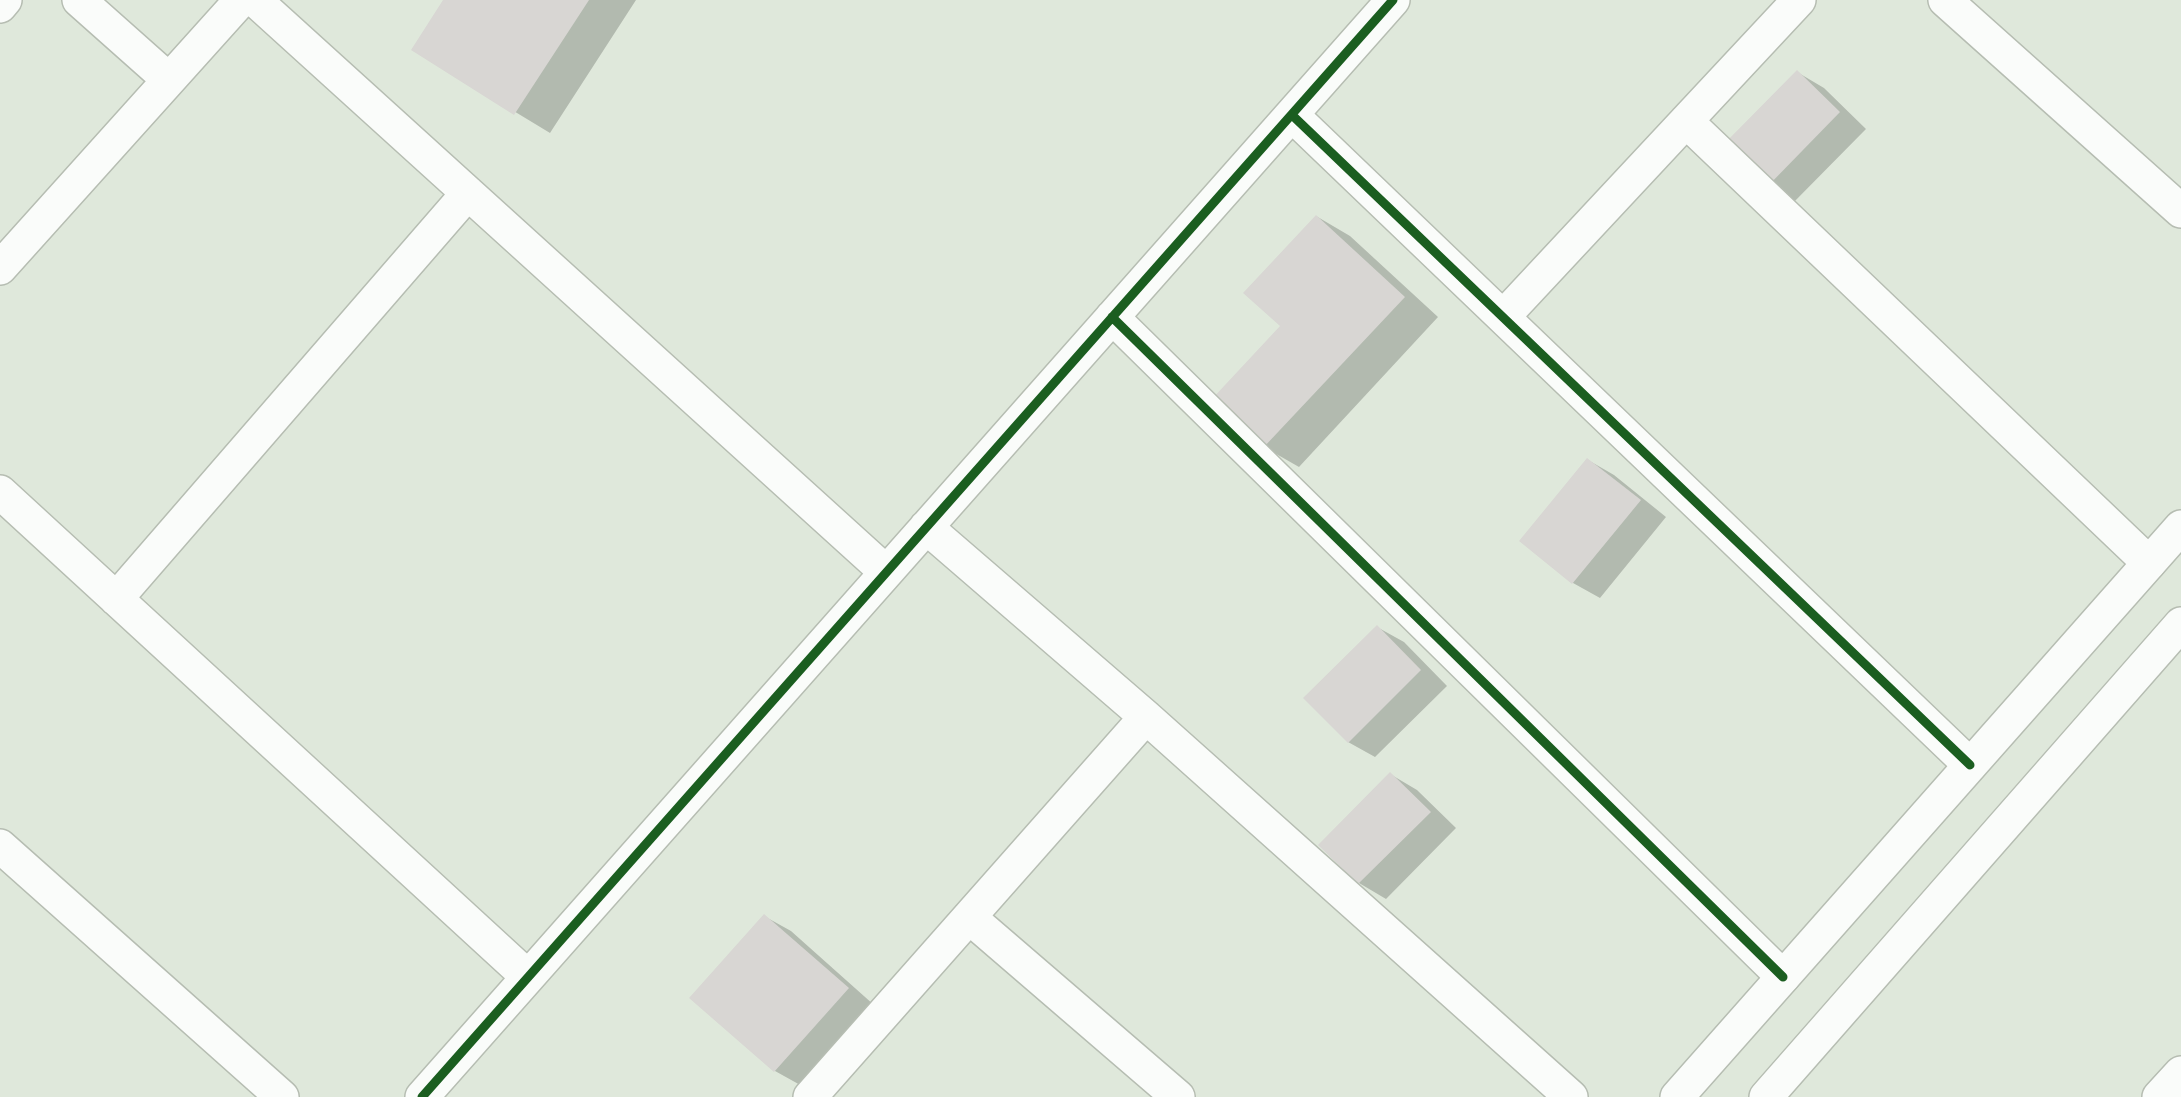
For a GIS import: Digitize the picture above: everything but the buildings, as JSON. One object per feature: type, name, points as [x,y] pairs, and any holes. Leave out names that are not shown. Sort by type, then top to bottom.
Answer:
[{"type":"street","points":[[0,6],[6,0]]},
{"type":"street","points":[[80,0],[169,80]]},
{"type":"street","points":[[0,268],[241,0]]},
{"type":"street","points":[[255,0],[886,572]]},
{"type":"street","points":[[422,1097],[1394,0]]},
{"type":"street","points":[[1503,317],[1799,0]]},
{"type":"street","points":[[1945,0],[2181,211]]},
{"type":"street","points":[[1292,115],[1970,765]]},
{"type":"street","points":[[1686,121],[2149,563]]},
{"type":"street","points":[[116,598],[468,193]]},
{"type":"street","points":[[1112,317],[1783,977]]},
{"type":"street","points":[[0,492],[528,977]]},
{"type":"street","points":[[1677,1097],[2181,527]]},
{"type":"street","points":[[926,528],[1146,717],[1571,1097]]},
{"type":"street","points":[[1777,1093],[2181,624]]},
{"type":"street","points":[[810,1097],[1146,717]]},
{"type":"street","points":[[0,846],[282,1097]]},
{"type":"street","points":[[969,917],[1178,1097]]},
{"type":"street","points":[[2159,1097],[2181,1072]]},
{"type":"cycle path","points":[[422,1097],[1393,0]]},
{"type":"cycle path","points":[[1292,115],[1970,765]]},
{"type":"cycle path","points":[[1112,317],[1783,977]]}]
